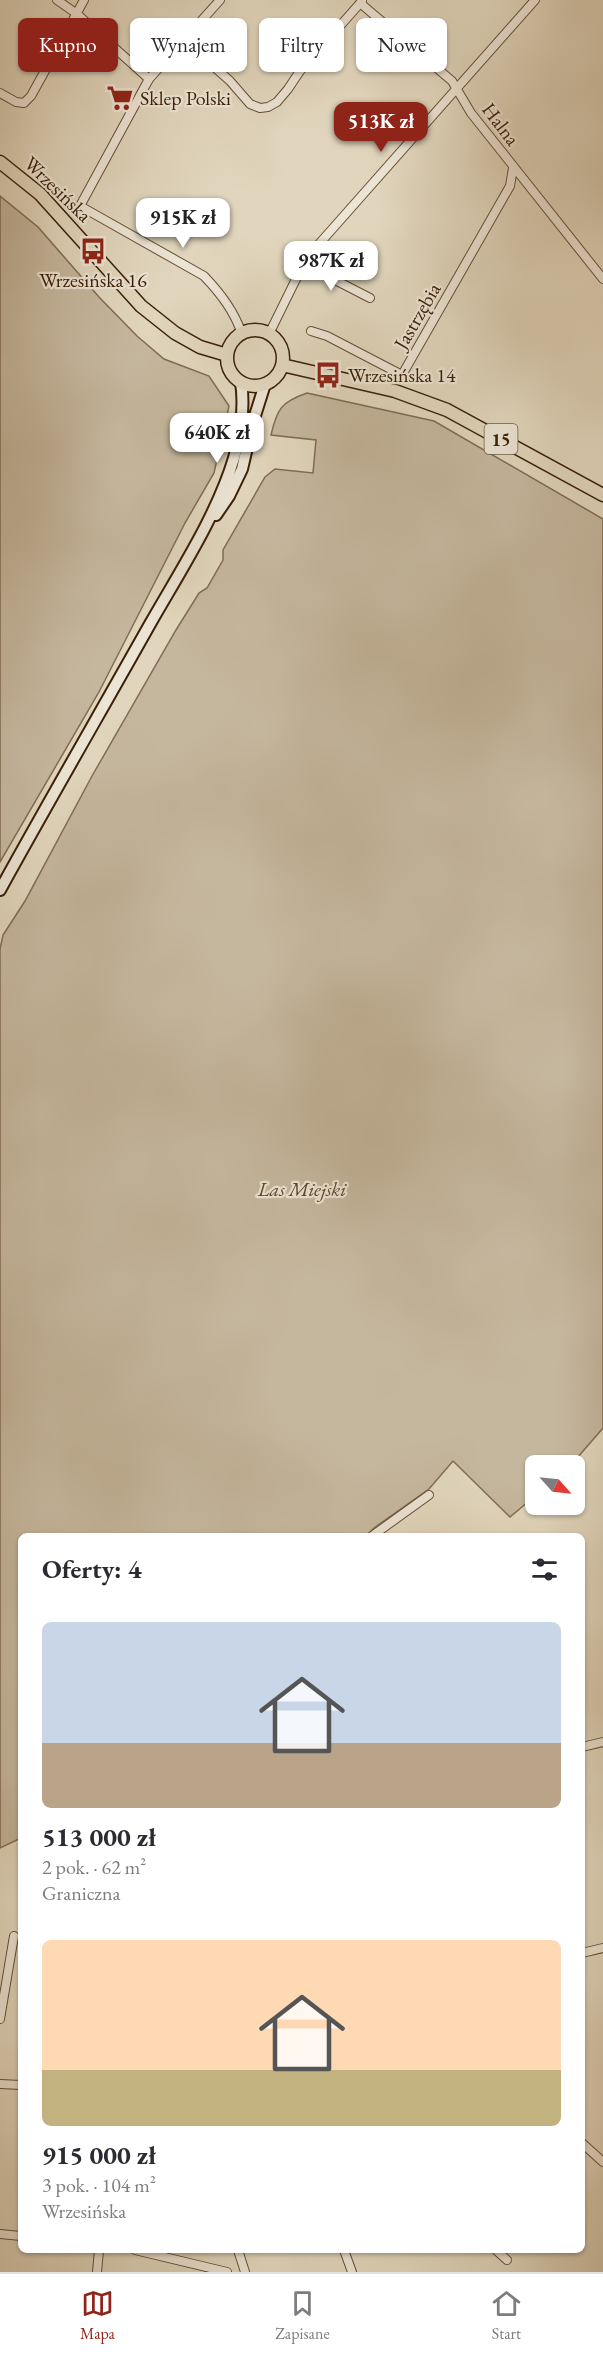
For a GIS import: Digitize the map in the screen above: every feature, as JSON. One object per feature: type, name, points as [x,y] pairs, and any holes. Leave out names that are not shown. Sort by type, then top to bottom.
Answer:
[{"type":"main road","name":"Wrzesińska","points":[[0,162],[40,194],[141,306],[175,333],[200,347],[227,355]]},
{"type":"main road","points":[[251,331],[269,334],[281,347],[282,365],[279,373],[265,384],[248,386],[240,382],[228,365],[227,355],[235,339],[242,334],[251,331]]},
{"type":"main road","name":"15","points":[[282,365],[395,391],[447,410],[603,495]]},
{"type":"main road","points":[[0,890],[195,544],[223,488],[234,459],[241,426],[244,400],[240,382]]},
{"type":"main road","points":[[195,544],[229,496],[242,469],[265,384]]},
{"type":"street","points":[[57,0],[77,14],[149,79]]},
{"type":"street","points":[[0,93],[16,102],[24,103],[31,96],[84,0]]},
{"type":"street","points":[[204,18],[220,0]]},
{"type":"street","points":[[269,334],[304,264],[455,88],[535,0]]},
{"type":"street","points":[[220,72],[249,104],[264,108],[277,102],[300,71],[361,2]]},
{"type":"street","name":"Halna","points":[[361,2],[452,81],[471,114],[603,279]]},
{"type":"street","points":[[155,72],[149,79],[80,206],[204,276],[218,291],[236,317],[242,334]]},
{"type":"street","name":"Jastrzębia","points":[[311,331],[327,336],[402,375],[510,186],[513,168]]},
{"type":"street","points":[[510,186],[526,184]]},
{"type":"street","points":[[304,264],[370,298]]},
{"type":"street","points":[[376,1533],[429,1495]]},
{"type":"street","points":[[585,1746],[603,1742]]},
{"type":"street","points":[[0,2019],[14,1936]]},
{"type":"street","points":[[585,1952],[603,1948]]},
{"type":"street","points":[[0,2084],[18,2085]]},
{"type":"street","points":[[585,2146],[603,2162]]},
{"type":"street","points":[[0,2234],[18,2235]]},
{"type":"street","points":[[97,2272],[99,2253]]},
{"type":"street","points":[[148,2253],[227,2272]]},
{"type":"street","points":[[239,2253],[245,2272]]},
{"type":"street","points":[[345,2253],[352,2272]]},
{"type":"street","points":[[499,2253],[507,2260]]},
{"type":"green space","points":[[0,196],[38,227],[99,297],[137,336],[164,359],[209,376],[229,406],[214,473],[185,523],[99,692],[0,862]]},
{"type":"green space","name":"Las Miejski","points":[[307,393],[434,421],[603,519],[603,1428],[580,1455],[525,1455],[525,1504],[510,1517],[453,1461],[429,1489],[369,1533],[18,1533],[18,1839],[0,1848],[0,949],[3,935],[25,901],[92,776],[176,630],[199,593],[207,588],[223,560],[223,550],[265,477],[275,469],[313,473],[316,440],[271,435],[278,413],[286,403]]},
{"type":"place","name":"Sklep Polski","points":[[120,98]]},
{"type":"place","name":"Wrzesińska 16","points":[[93,251]]},
{"type":"place","name":"Wrzesińska 14","points":[[328,375]]}]
